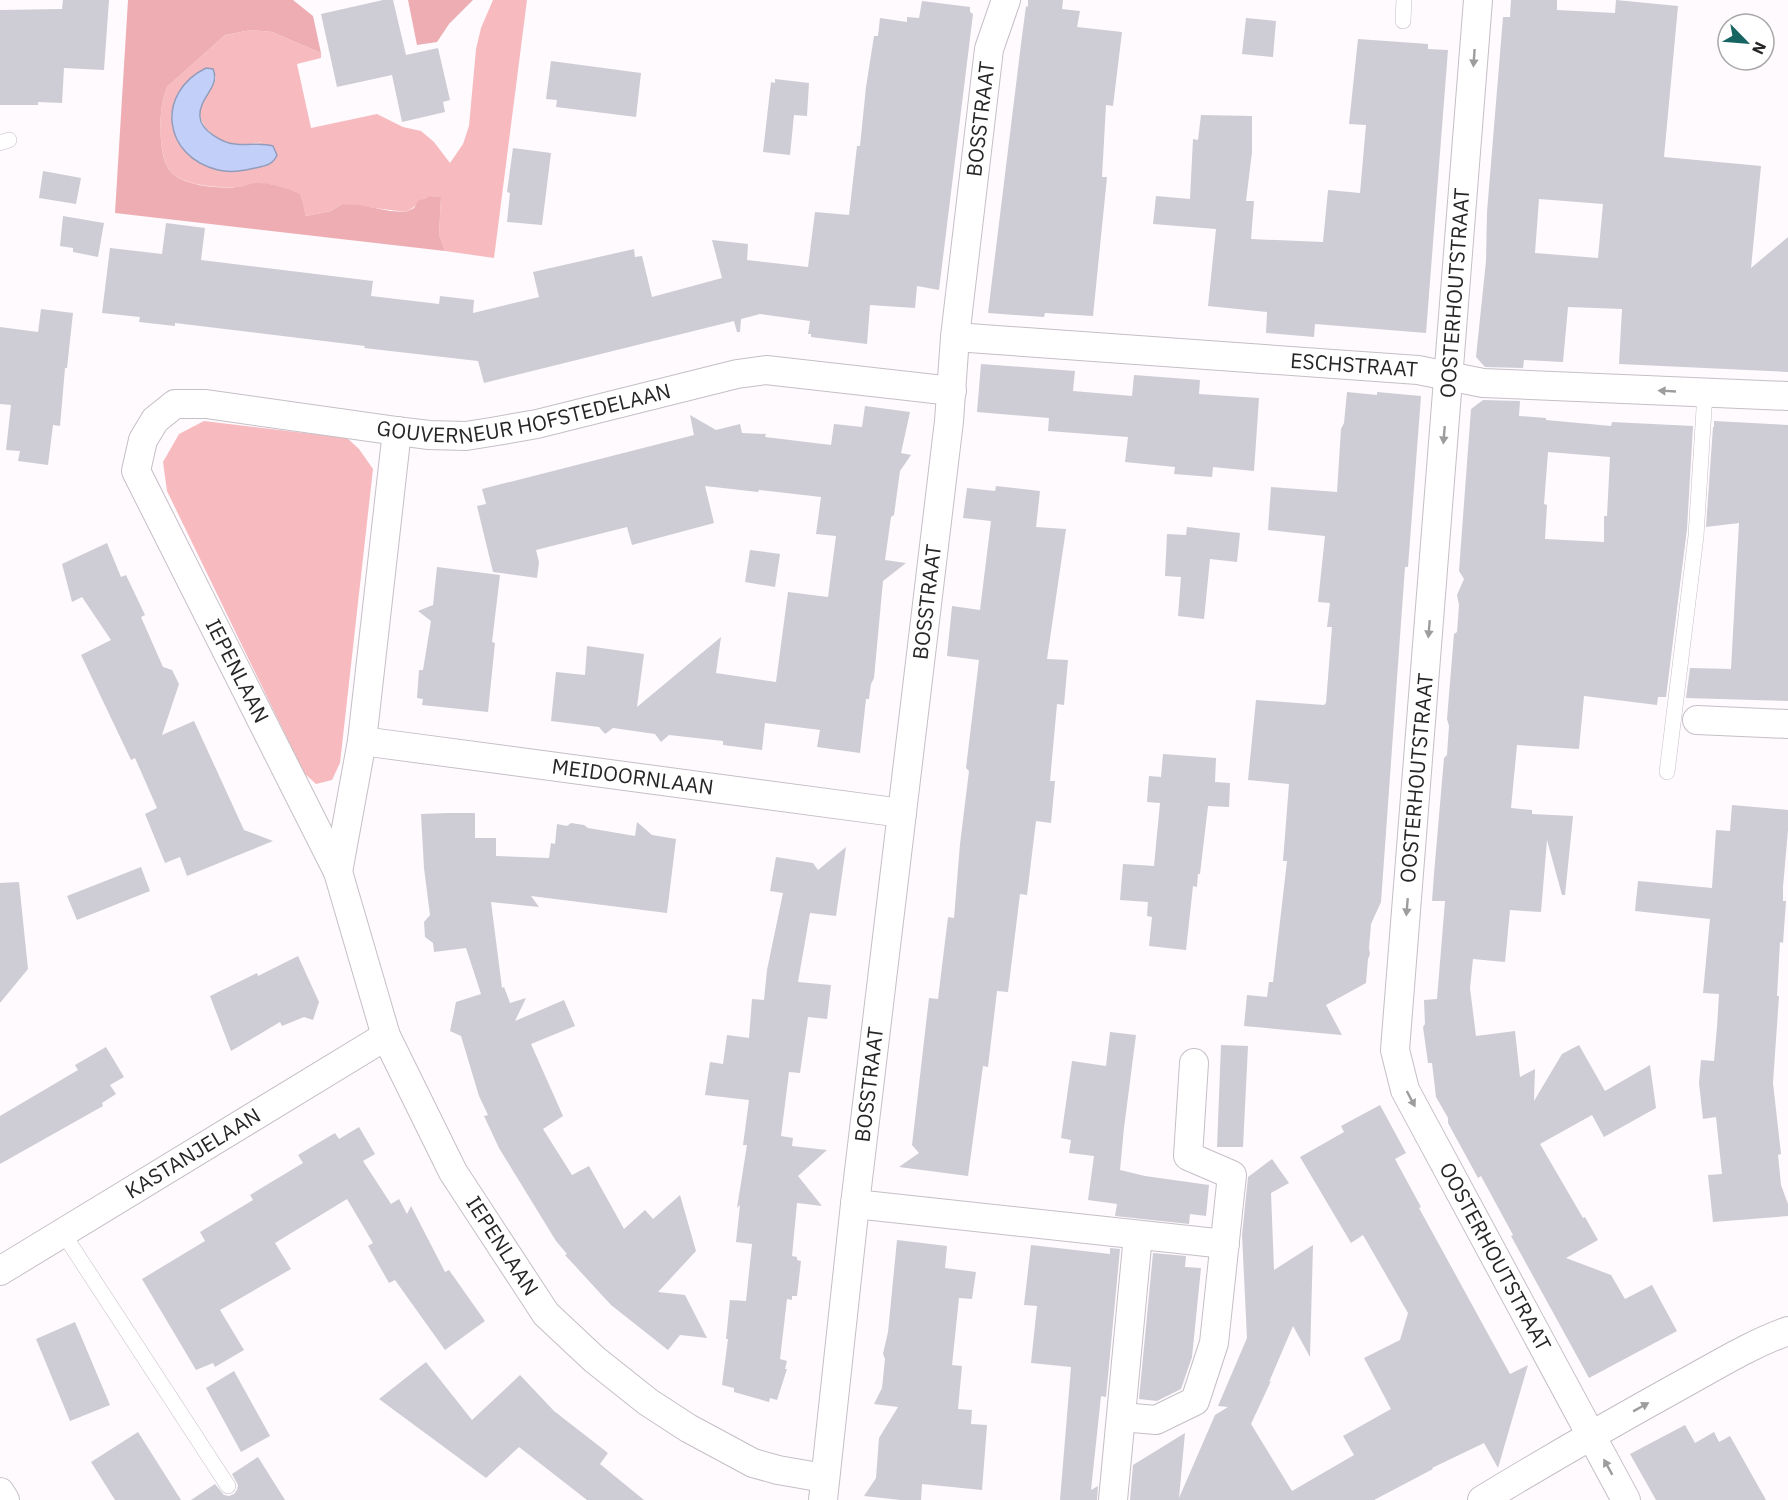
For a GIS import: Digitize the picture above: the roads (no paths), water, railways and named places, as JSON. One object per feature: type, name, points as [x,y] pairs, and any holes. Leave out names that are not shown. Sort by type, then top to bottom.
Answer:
[{"type":"street","name":"BOSSTRAAT","points":[[824,1489],[855,1204],[952,391],[955,337],[989,49],[1006,0]]},
{"type":"street","name":"OOSTERHOUTSTRAAT","points":[[1478,0],[1395,1050],[1405,1090],[1626,1500]]},
{"type":"street","name":"ESCHSTRAAT","points":[[955,337],[1418,370],[1483,383],[1788,396]]},
{"type":"street","name":"GOUVERNEUR HOFSTEDELAAN","points":[[136,471],[142,440],[155,420],[175,404],[206,404],[429,435],[466,436],[537,424],[737,374],[766,370],[952,391]]},
{"type":"street","name":"IEPENLAAN","points":[[338,872],[362,741],[397,431]]},
{"type":"street","name":"IEPENLAAN","points":[[136,471],[338,872],[386,1036],[453,1172],[546,1314],[621,1381],[688,1428],[753,1463],[778,1470],[824,1489]]},
{"type":"street","points":[[1697,720],[1788,724]]},
{"type":"street","name":"MEIDOORNLAAN","points":[[362,741],[902,813]]},
{"type":"street","name":"KASTANJELAAN","points":[[0,1271],[386,1036]]},
{"type":"street","points":[[1121,1417],[1156,1420],[1195,1401],[1214,1343],[1232,1174],[1188,1156],[1194,1063]]},
{"type":"street","points":[[855,1204],[1225,1244]]},
{"type":"street","points":[[1113,1500],[1138,1235]]},
{"type":"street","points":[[1482,1500],[1590,1435],[1720,1364],[1788,1331]]},
{"type":"street","points":[[0,1492],[5,1500]]},
{"type":"lane","points":[[1403,21],[1404,0]]},
{"type":"lane","points":[[1667,772],[1696,536],[1705,393]]},
{"type":"lane","points":[[63,1233],[228,1486]]},
{"type":"water","points":[[206,68],[213,69],[215,75],[212,87],[200,110],[204,127],[219,139],[230,143],[273,146],[277,155],[271,163],[246,170],[218,170],[200,163],[186,152],[177,139],[172,124],[173,108],[179,93],[190,79]]}]
